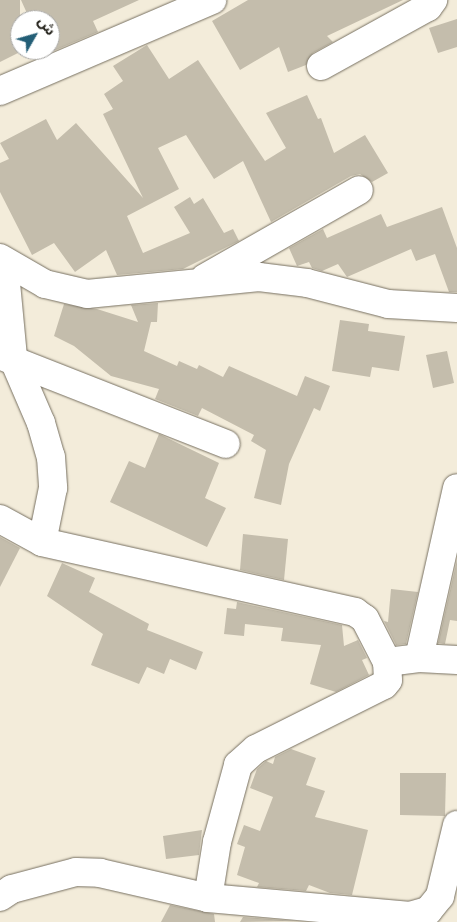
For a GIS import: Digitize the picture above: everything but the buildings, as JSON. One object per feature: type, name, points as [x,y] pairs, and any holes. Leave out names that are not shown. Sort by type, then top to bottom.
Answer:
[{"type":"street","points":[[0,91],[212,0]]},
{"type":"street","points":[[321,66],[428,7],[433,0]]},
{"type":"street","points":[[197,282],[359,190]]},
{"type":"street","points":[[2,260],[45,284],[87,294],[259,277],[307,283],[388,304],[457,308]]},
{"type":"street","points":[[2,260],[6,357],[41,423],[51,457],[53,488],[42,542]]},
{"type":"street","points":[[6,357],[226,444]]},
{"type":"street","points":[[420,658],[457,488]]},
{"type":"street","points":[[0,519],[42,542],[355,612],[365,619],[387,662],[388,680],[384,685],[256,749],[238,765],[217,842],[208,898]]},
{"type":"street","points":[[387,662],[420,658],[457,660]]},
{"type":"street","points":[[0,897],[12,889],[76,872],[100,873],[208,898],[410,916],[428,911],[440,896],[457,825]]}]
